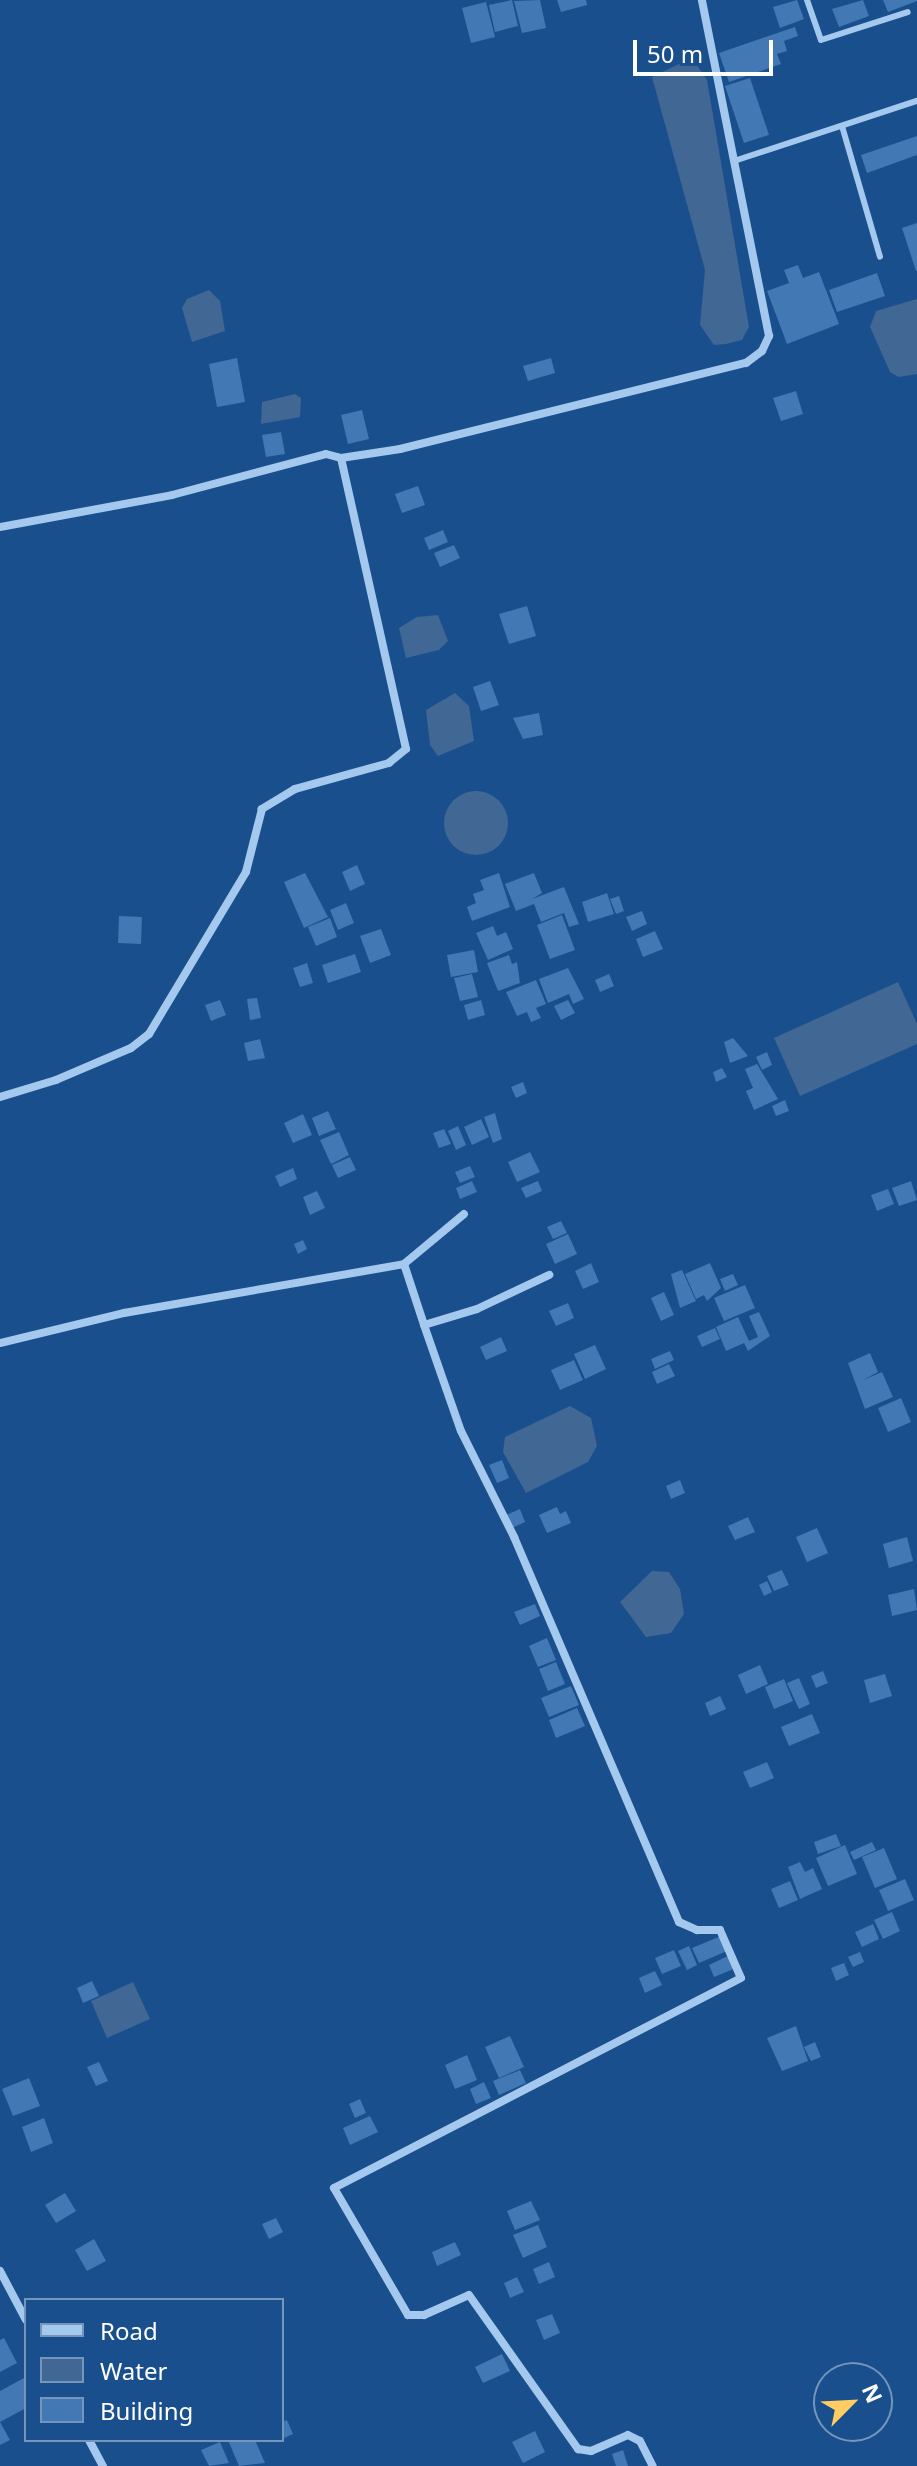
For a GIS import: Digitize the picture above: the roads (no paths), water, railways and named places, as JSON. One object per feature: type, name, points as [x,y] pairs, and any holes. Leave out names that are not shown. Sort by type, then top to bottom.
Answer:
[{"type":"street","points":[[0,527],[172,495],[326,454],[341,458],[400,449],[746,363],[762,351],[769,336],[702,0]]},
{"type":"street","points":[[0,1097],[56,1080],[131,1048],[149,1034],[246,872],[262,809],[295,789],[389,763],[406,749],[341,458]]},
{"type":"street","points":[[0,1343],[124,1313],[404,1264],[464,1214]]},
{"type":"street","points":[[404,1264],[461,1431],[514,1537],[679,1922],[697,1930],[720,1930],[741,1978],[334,2188],[408,2315],[424,2315],[469,2295],[578,2449],[591,2451],[628,2435],[640,2441],[653,2466]]},
{"type":"street","points":[[424,1325],[477,1309],[549,1275]]},
{"type":"street","points":[[0,2271],[24,2316]]},
{"type":"street","points":[[90,2442],[103,2466]]},
{"type":"lane","points":[[807,0],[821,40],[908,12]]},
{"type":"lane","points":[[734,161],[917,101]]},
{"type":"lane","points":[[842,126],[880,257]]},
{"type":"water","points":[[679,64],[696,64],[707,80],[749,327],[742,340],[726,344],[714,345],[700,325],[705,270],[652,77]]},
{"type":"water","points":[[209,290],[220,301],[225,331],[192,342],[182,308],[187,299]]},
{"type":"water","points":[[917,299],[917,374],[899,377],[890,372],[870,327],[876,311]]},
{"type":"water","points":[[295,394],[301,398],[300,417],[261,424],[262,402]]},
{"type":"water","points":[[438,615],[448,641],[439,650],[406,658],[399,628],[417,617]]},
{"type":"water","points":[[455,693],[469,706],[474,741],[438,756],[430,745],[426,710]]},
{"type":"water","points":[[476,791],[499,800],[508,823],[499,846],[476,855],[453,846],[444,823],[453,800]]},
{"type":"water","points":[[898,982],[917,1024],[917,1044],[800,1096],[774,1038]]},
{"type":"water","points":[[570,1406],[591,1418],[597,1446],[588,1462],[526,1493],[503,1452],[505,1437]]},
{"type":"water","points":[[652,1571],[669,1572],[680,1589],[684,1614],[671,1633],[646,1637],[620,1602]]},
{"type":"water","points":[[133,1982],[150,2019],[107,2038],[91,2001]]}]
